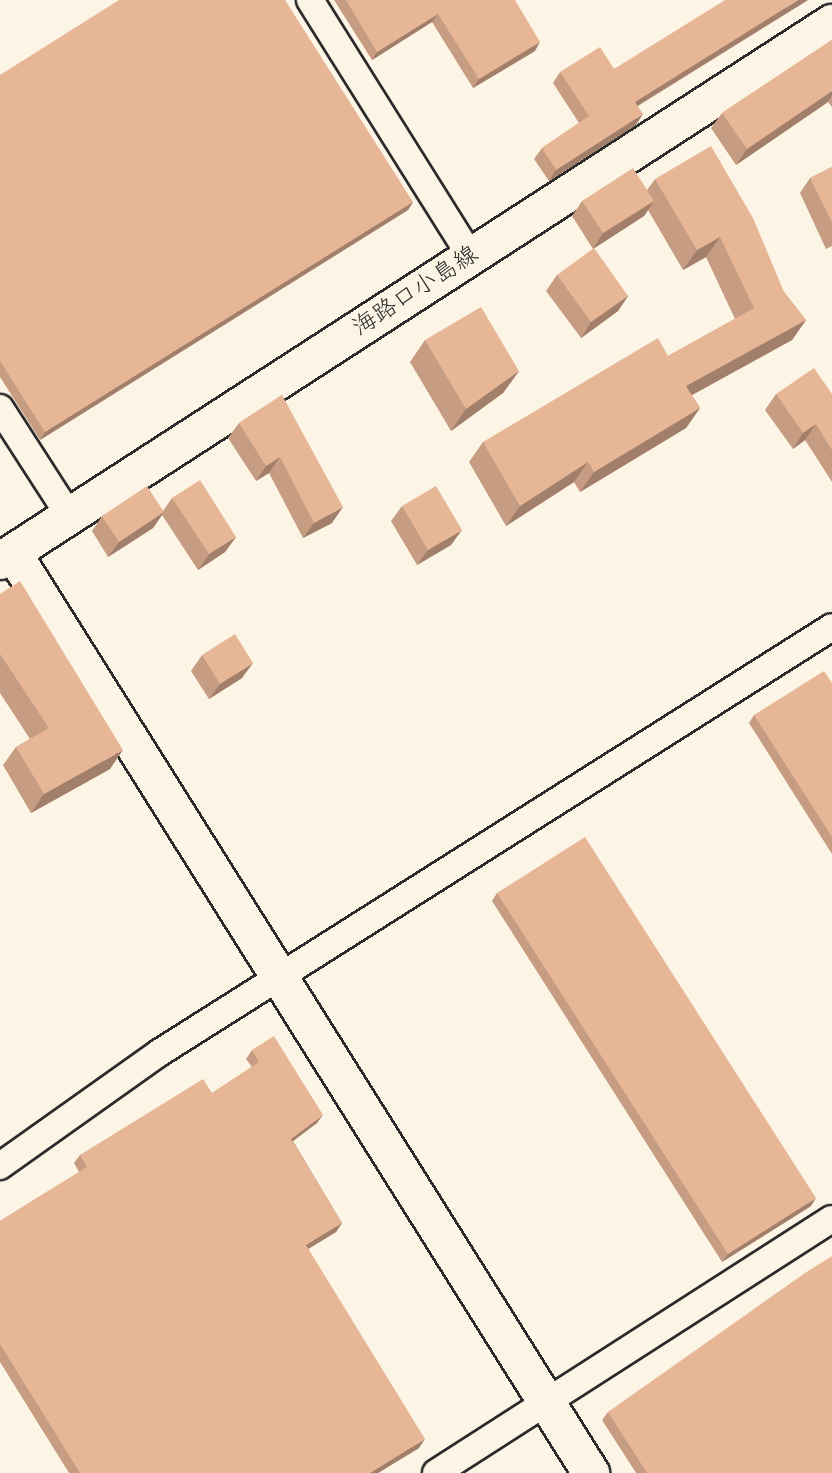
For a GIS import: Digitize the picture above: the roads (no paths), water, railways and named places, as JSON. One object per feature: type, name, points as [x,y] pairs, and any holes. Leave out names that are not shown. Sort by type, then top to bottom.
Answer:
[{"type":"street","points":[[310,0],[469,253]]},
{"type":"street","name":"海路口小島線","points":[[6,557],[469,253],[832,23]]},
{"type":"street","points":[[0,408],[69,515]]},
{"type":"street","points":[[6,557],[280,975],[591,1473]]},
{"type":"street","points":[[0,1166],[280,975],[832,627]]},
{"type":"street","points":[[436,1473],[832,1219]]}]
